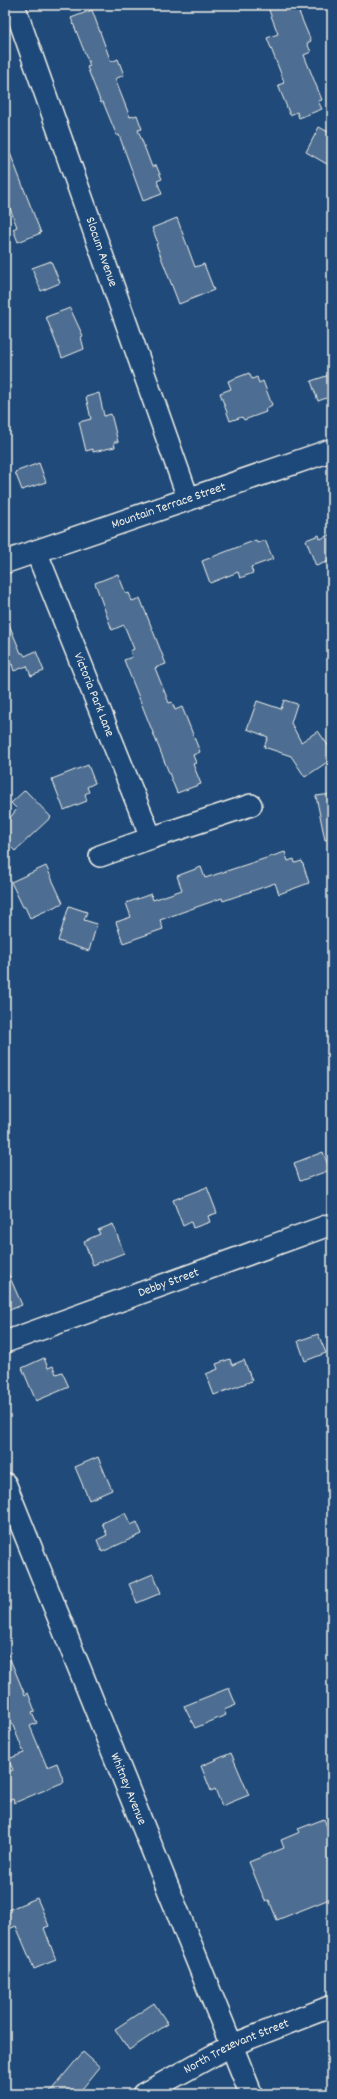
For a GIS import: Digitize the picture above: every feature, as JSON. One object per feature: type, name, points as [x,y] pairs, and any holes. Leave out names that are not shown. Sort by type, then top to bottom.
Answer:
[{"type":"main road","name":"Mountain Terrace Street","points":[[5,562],[188,498],[332,450]]},
{"type":"main road","name":"Whitney Avenue","points":[[5,1484],[252,2094]]},
{"type":"street","name":"Slocum Avenue","points":[[14,5],[188,498]]},
{"type":"street","name":"Victoria Park Lane","points":[[36,551],[151,838]]},
{"type":"street","points":[[100,856],[251,805]]},
{"type":"street","name":"Debby Street","points":[[5,1342],[332,1224]]},
{"type":"street","name":"North Trezevant Street","points":[[143,2094],[232,2045],[332,2006]]},
{"type":"building","points":[[267,5],[296,5],[311,41],[307,43],[311,52],[304,55],[322,100],[318,101],[322,109],[299,118],[297,112],[290,115],[278,85],[284,83],[283,79],[267,38],[278,34]]},
{"type":"building","points":[[92,10],[111,62],[118,59],[124,75],[115,79],[130,117],[137,115],[142,129],[138,130],[152,167],[156,165],[162,179],[157,181],[162,194],[143,201],[119,135],[117,136],[103,102],[101,103],[87,67],[90,66],[71,18]]},
{"type":"building","points":[[319,127],[332,134],[332,167],[306,152]]},
{"type":"building","points":[[5,140],[41,233],[18,242],[13,229],[17,227],[5,195]]},
{"type":"building","points":[[177,218],[195,267],[204,264],[214,290],[179,304],[156,244],[158,243],[152,228]]},
{"type":"building","points":[[51,261],[60,283],[41,291],[32,268]]},
{"type":"building","points":[[70,308],[83,336],[81,337],[84,349],[62,358],[46,317]]},
{"type":"building","points":[[249,373],[252,379],[257,377],[259,383],[263,381],[272,405],[265,409],[266,412],[244,420],[242,417],[230,421],[220,393],[231,389],[228,381]]},
{"type":"building","points":[[332,374],[332,396],[318,401],[311,381]]},
{"type":"building","points":[[99,393],[104,416],[111,414],[118,442],[114,442],[115,447],[93,452],[93,449],[86,451],[79,422],[91,419],[86,397]]},
{"type":"building","points":[[39,463],[46,482],[22,490],[15,472]]},
{"type":"building","points":[[332,534],[332,560],[316,566],[306,540],[319,535],[320,539]]},
{"type":"building","points":[[256,540],[257,543],[265,540],[273,559],[251,567],[253,573],[240,578],[238,572],[210,583],[202,561]]},
{"type":"building","points":[[118,574],[126,594],[129,593],[132,601],[140,598],[166,664],[155,668],[169,703],[172,702],[175,710],[182,707],[200,752],[193,755],[196,763],[193,764],[201,784],[177,793],[124,660],[132,657],[130,651],[134,649],[124,625],[112,630],[95,583]]},
{"type":"building","points":[[5,615],[21,653],[25,656],[36,651],[44,671],[31,676],[27,666],[14,671],[12,664],[5,666]]},
{"type":"building","points":[[284,700],[297,704],[291,723],[301,742],[318,731],[332,751],[332,759],[305,777],[291,756],[264,747],[268,737],[247,729],[257,701],[281,709]]},
{"type":"building","points":[[88,765],[95,783],[87,787],[89,792],[85,794],[87,801],[64,810],[52,779]]},
{"type":"building","points":[[25,790],[51,817],[15,851],[5,841],[5,824],[17,809],[11,803]]},
{"type":"building","points":[[332,794],[332,839],[325,840],[316,796]]},
{"type":"building","points":[[285,852],[288,861],[294,859],[295,863],[302,861],[309,883],[279,894],[275,883],[223,901],[222,898],[160,920],[163,929],[123,943],[116,922],[131,917],[126,903],[151,894],[153,900],[182,890],[177,876],[201,867],[205,878]]},
{"type":"building","points":[[46,866],[63,903],[30,918],[11,882]]},
{"type":"building","points":[[69,906],[87,912],[84,920],[97,924],[89,951],[58,941]]},
{"type":"building","points":[[323,1152],[330,1170],[300,1181],[294,1163]]},
{"type":"building","points":[[207,1187],[217,1213],[208,1216],[210,1222],[193,1228],[191,1222],[183,1226],[173,1200]]},
{"type":"building","points":[[113,1224],[124,1253],[93,1265],[84,1241],[100,1234],[98,1230]]},
{"type":"building","points":[[5,1266],[22,1305],[5,1312]]},
{"type":"building","points":[[318,1334],[326,1353],[305,1361],[298,1341]]},
{"type":"building","points":[[44,1358],[48,1368],[53,1366],[56,1374],[62,1372],[69,1387],[36,1401],[22,1368]]},
{"type":"building","points":[[230,1359],[232,1365],[244,1360],[252,1381],[214,1395],[206,1374],[218,1369],[216,1364]]},
{"type":"building","points":[[98,1457],[112,1490],[89,1500],[75,1467]]},
{"type":"building","points":[[125,1513],[131,1525],[137,1522],[142,1534],[102,1552],[97,1540],[107,1535],[102,1523]]},
{"type":"building","points":[[153,1574],[161,1593],[137,1603],[129,1584]]},
{"type":"building","points":[[5,1647],[25,1695],[28,1693],[35,1711],[32,1712],[37,1723],[30,1726],[47,1767],[57,1763],[64,1782],[14,1803],[13,1799],[5,1802],[5,1773],[13,1770],[8,1759],[24,1753],[5,1706]]},
{"type":"building","points":[[229,1688],[236,1705],[224,1710],[226,1715],[195,1728],[184,1706]]},
{"type":"building","points":[[231,1753],[249,1795],[222,1806],[215,1789],[211,1791],[201,1766]]},
{"type":"building","points":[[324,1819],[332,1840],[332,1898],[277,1920],[269,1900],[265,1901],[249,1862],[284,1848],[281,1840],[300,1832],[298,1829]]},
{"type":"building","points":[[37,1898],[49,1926],[44,1928],[56,1960],[34,1969],[16,1926],[9,1929],[5,1918],[5,1911]]},
{"type":"building","points":[[154,2003],[168,2024],[129,2050],[115,2029]]},
{"type":"building","points":[[83,2052],[100,2067],[78,2094],[48,2094]]}]
